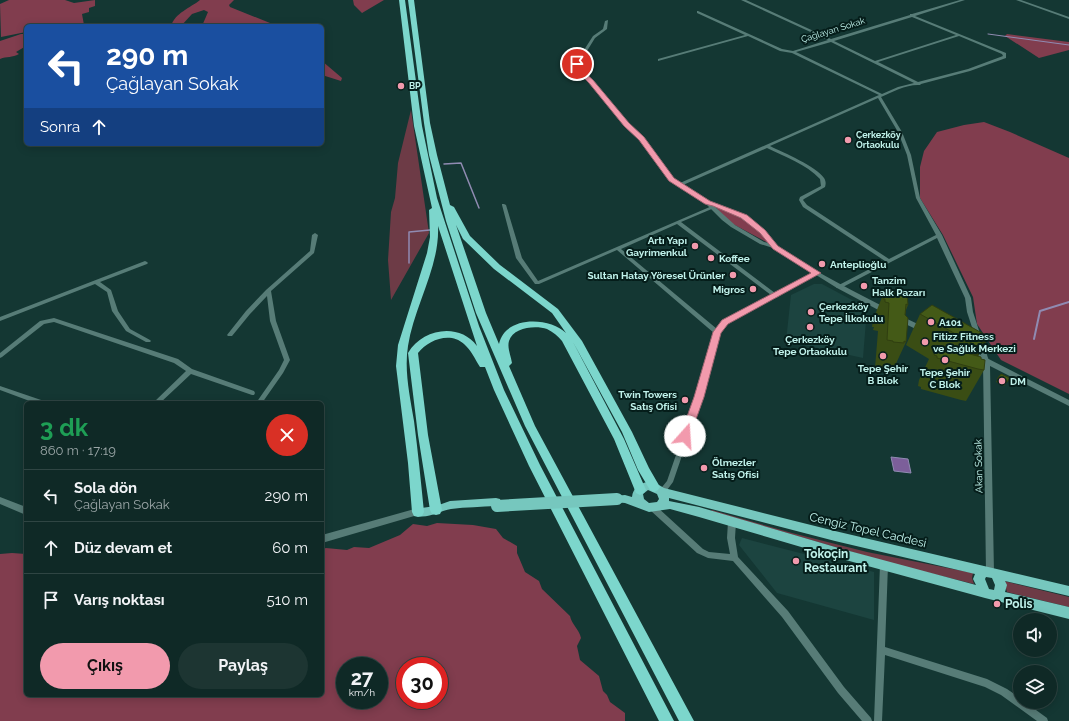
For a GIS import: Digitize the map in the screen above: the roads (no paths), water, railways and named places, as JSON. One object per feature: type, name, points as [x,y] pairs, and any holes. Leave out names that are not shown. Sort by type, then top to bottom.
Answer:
[{"type":"highway","points":[[402,0],[418,126],[433,198],[467,305],[499,390],[535,466],[667,721]]},
{"type":"highway","points":[[411,0],[427,123],[433,155],[450,221],[481,313],[530,426],[687,721]]},
{"type":"highway","points":[[445,197],[466,237],[497,267],[555,310],[579,343],[627,432],[647,475],[658,490]]},
{"type":"highway","points":[[418,512],[414,463],[401,366],[403,345],[431,253],[434,237],[433,198]]},
{"type":"highway","points":[[513,387],[504,346],[506,338],[514,330],[526,325],[534,324],[554,328],[562,333],[619,439],[639,491]]},
{"type":"highway","points":[[436,510],[423,435],[413,353],[419,345],[429,338],[453,335],[463,338],[475,350],[499,390]]},
{"type":"main road","points":[[418,512],[496,504],[616,497],[631,494],[647,486],[658,490],[664,499],[657,506]]},
{"type":"main road","name":"Cengiz Topel Caddesi","points":[[658,490],[835,536],[1069,590]]},
{"type":"main road","points":[[639,491],[637,497],[642,504]]},
{"type":"main road","points":[[616,497],[642,504],[687,509],[884,565],[1069,613]]},
{"type":"main road","points":[[985,592],[979,579],[989,572],[1001,585],[999,596]]},
{"type":"street","points":[[743,0],[830,40],[919,84]]},
{"type":"street","name":"Çağlayan Sokak","points":[[792,52],[962,0]]},
{"type":"street","points":[[1018,0],[1069,18]]},
{"type":"street","points":[[698,12],[781,50],[792,52]]},
{"type":"street","points":[[680,185],[899,88],[969,70],[1005,57],[1004,53],[911,15]]},
{"type":"street","points":[[607,21],[604,29],[594,37],[577,64],[580,71],[591,82],[626,125],[641,138],[672,180],[710,205],[733,226],[762,243],[775,247],[839,287],[932,334]]},
{"type":"street","points":[[659,60],[748,35]]},
{"type":"street","points":[[874,62],[959,35]]},
{"type":"street","name":"Çağlayan Sokak","points":[[792,52],[872,90],[880,96]]},
{"type":"street","points":[[880,96],[900,132],[909,156],[918,198],[938,235],[968,298],[970,312],[986,361]]},
{"type":"street","points":[[833,112],[838,114]]},
{"type":"street","points":[[766,146],[809,169],[822,178],[824,184],[823,187],[802,198],[801,200],[805,206],[889,261]]},
{"type":"street","points":[[504,204],[519,258],[538,283],[678,222],[710,205],[715,204],[744,217],[762,232],[775,247]]},
{"type":"street","points":[[678,222],[776,296]]},
{"type":"street","points":[[230,335],[238,323],[269,292],[276,282],[312,252],[315,235]]},
{"type":"street","points":[[839,287],[938,235]]},
{"type":"street","points":[[617,248],[717,332]]},
{"type":"street","points":[[0,320],[145,263]]},
{"type":"street","points":[[658,490],[670,482],[699,397],[717,332],[725,322],[817,273]]},
{"type":"street","points":[[95,282],[109,291],[115,311],[128,330],[148,341]]},
{"type":"street","points":[[260,401],[283,370],[287,360],[273,321],[269,292]]},
{"type":"street","points":[[0,356],[42,322],[54,320],[176,361],[190,371],[252,393]]},
{"type":"street","points":[[967,352],[1069,403]]},
{"type":"street","name":"Akan Sokak","points":[[986,361],[989,572]]},
{"type":"street","points":[[158,401],[190,371]]},
{"type":"street","points":[[0,388],[36,401]]},
{"type":"street","points":[[0,500],[24,510]]},
{"type":"street","points":[[657,506],[700,551],[708,555],[735,558]]},
{"type":"street","points":[[324,538],[418,512]]},
{"type":"street","points":[[732,522],[731,538],[735,558],[784,614],[841,690],[868,721]]},
{"type":"street","points":[[878,721],[884,565]]},
{"type":"street","points":[[881,650],[987,683],[1004,692],[1044,721]]},
{"type":"waterway","points":[[988,34],[1069,45]]},
{"type":"waterway","points":[[444,164],[461,163],[479,208]]},
{"type":"waterway","points":[[409,263],[409,232],[430,230]]},
{"type":"waterway","points":[[1034,339],[1040,311],[1069,302]]},
{"type":"place","name":"BP","points":[[401,86]]},
{"type":"place","name":"Çerkezköy Ortaokulu","points":[[848,140]]},
{"type":"place","name":"Artı Yapı Gayrimenkul","points":[[695,246]]},
{"type":"place","name":"Koffee","points":[[711,258]]},
{"type":"place","name":"Anteplioğlu","points":[[822,264]]},
{"type":"place","name":"Sultan Hatay Yöresel Ürünler","points":[[733,275]]},
{"type":"place","name":"Tanzim Halk Pazarı","points":[[864,286]]},
{"type":"place","name":"Migros","points":[[753,289]]},
{"type":"place","name":"Çerkezköy Tepe İlkokulu","points":[[811,312]]},
{"type":"place","name":"A101","points":[[931,322]]},
{"type":"place","name":"Çerkezköy Tepe Ortaokulu","points":[[810,327]]},
{"type":"place","name":"Fitizz Fitness ve Sağlık Merkezi","points":[[925,342]]},
{"type":"place","name":"Tepe Şehir B Blok","points":[[883,356]]},
{"type":"place","name":"Tepe Şehir C Blok","points":[[945,360]]},
{"type":"place","name":"DM","points":[[1002,381]]},
{"type":"place","name":"Twin Towers Satış Ofisi","points":[[685,400]]},
{"type":"place","name":"Ölmezler Satış Ofisi","points":[[704,468]]},
{"type":"place","name":"Tokoçin Restaurant","points":[[796,561]]},
{"type":"place","name":"Polis","points":[[997,604]]}]
